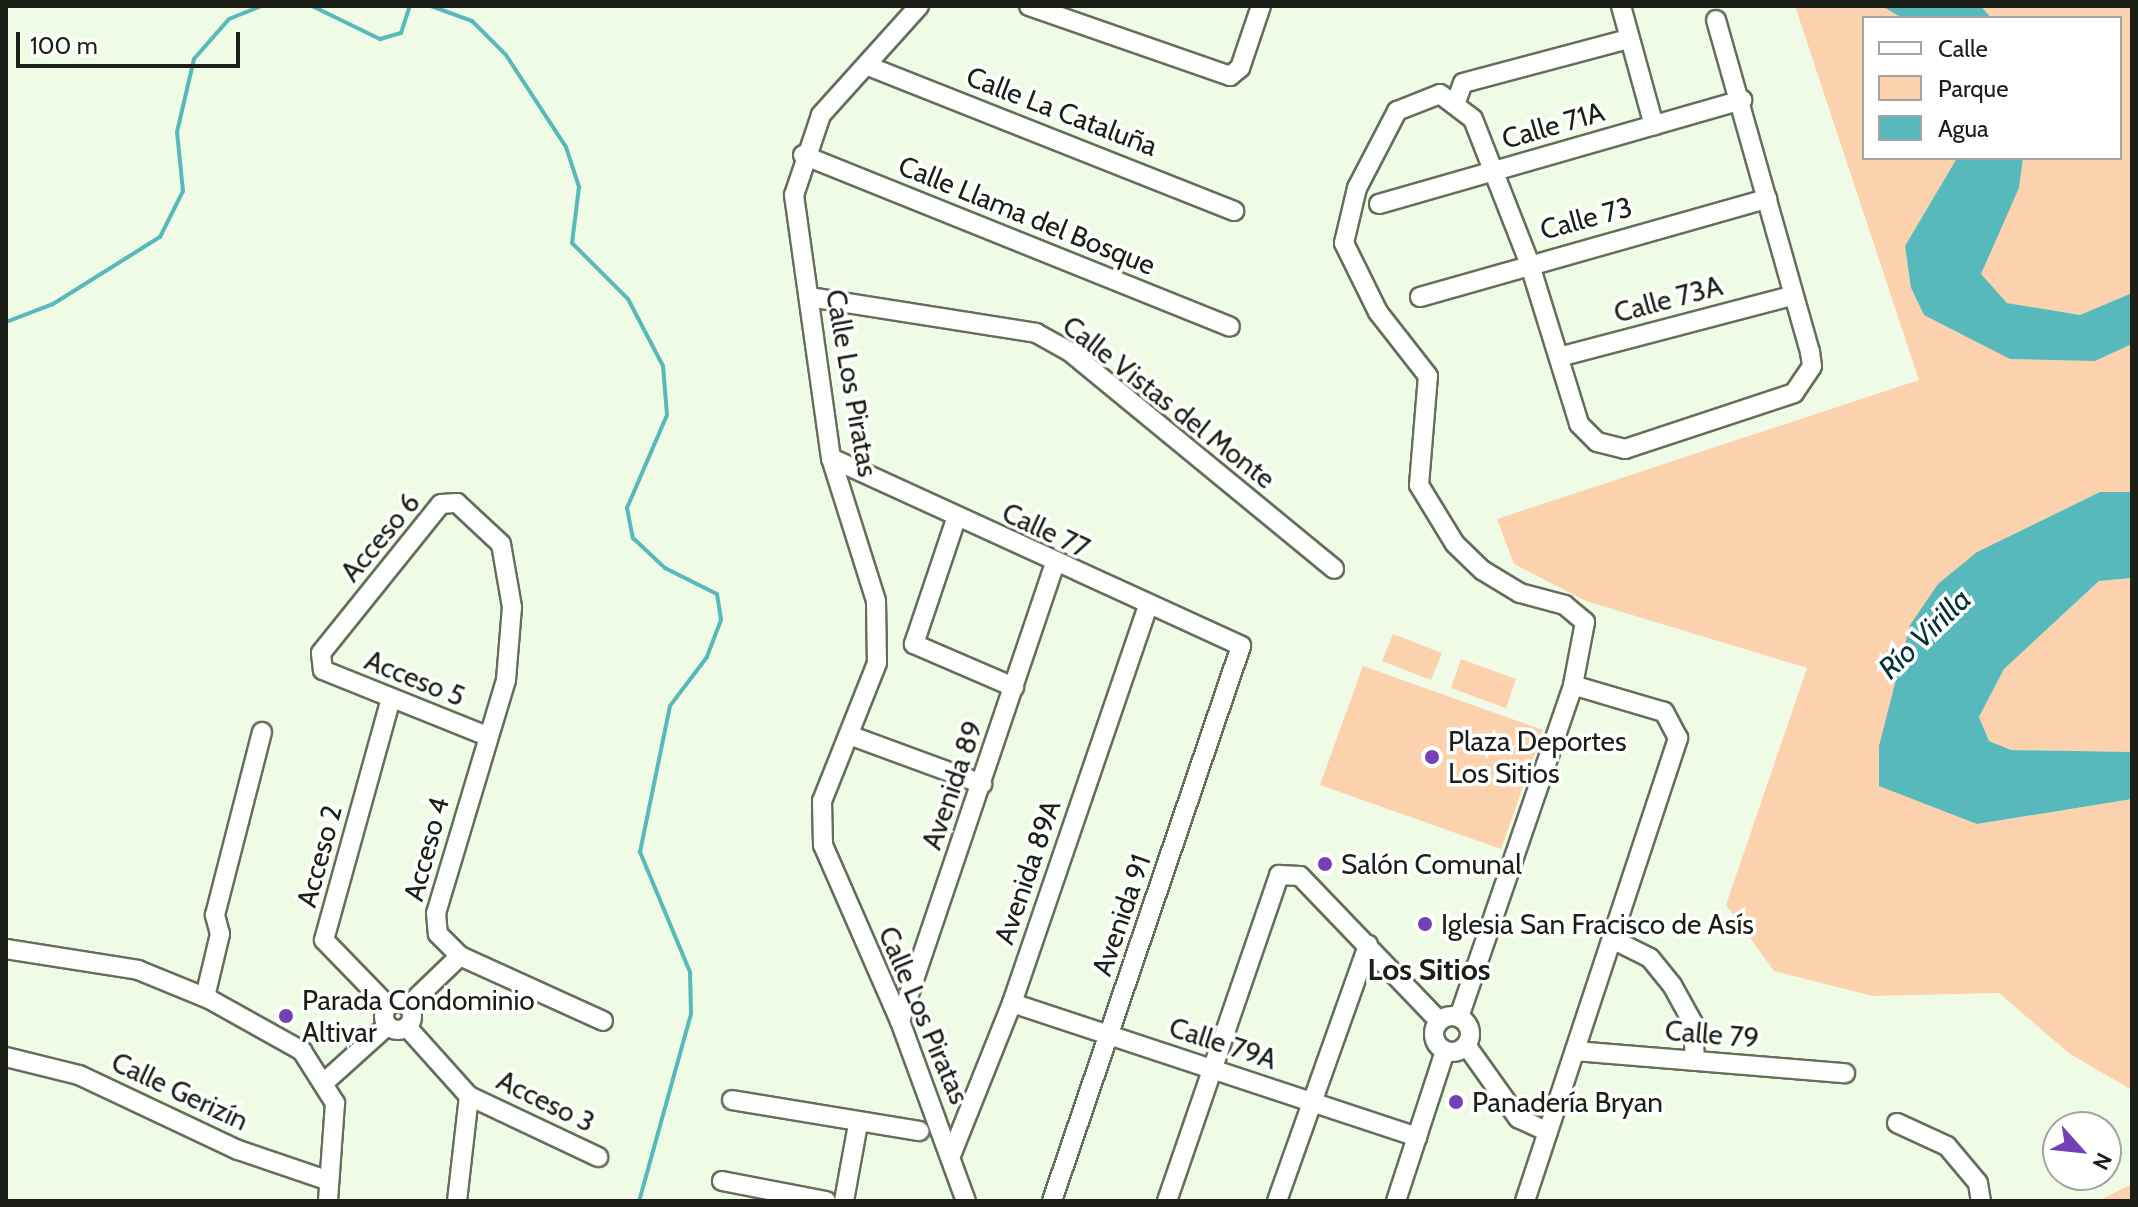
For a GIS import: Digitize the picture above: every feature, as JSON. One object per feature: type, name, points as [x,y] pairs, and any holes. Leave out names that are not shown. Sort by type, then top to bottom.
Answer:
[{"type":"street","name":"Calle Los Piratas","points":[[919,6],[821,115],[790,192],[809,297],[831,458],[876,601],[877,663],[822,801],[823,845],[900,1021],[952,1153],[966,1201]]},
{"type":"street","points":[[1029,6],[1230,76],[1261,6]]},
{"type":"street","points":[[1621,6],[1654,126]]},
{"type":"street","points":[[1459,1017],[1573,685],[1585,622],[1565,605],[1520,593],[1482,570],[1455,544],[1419,485],[1428,376],[1378,312],[1344,243],[1357,188],[1397,111],[1424,95],[1456,102],[1473,119],[1490,172],[1529,262],[1579,424],[1597,442],[1625,449],[1794,393],[1812,366],[1791,296],[1742,100],[1716,20]]},
{"type":"street","points":[[1456,102],[1463,83],[1628,39]]},
{"type":"street","name":"Calle La Cataluña","points":[[868,66],[1234,211]]},
{"type":"street","name":"Calle 71A","points":[[1379,204],[1742,100]]},
{"type":"street","name":"Calle Llama del Bosque","points":[[803,155],[1230,327]]},
{"type":"street","name":"Calle 73","points":[[1420,297],[1529,262],[1767,199]]},
{"type":"street","name":"Calle 73A","points":[[1559,357],[1791,296]]},
{"type":"street","name":"Calle Vistas del Monte","points":[[809,297],[1036,333],[1069,351],[1334,569]]},
{"type":"street","name":"Calle 77","points":[[831,458],[1054,566],[1241,646]]},
{"type":"street","name":"Acceso 6","points":[[323,670],[321,653],[441,504],[457,503],[501,544],[507,568],[506,680],[487,736]]},
{"type":"street","points":[[956,519],[914,644],[1014,687]]},
{"type":"street","name":"Avenida 89","points":[[900,1021],[1054,566]]},
{"type":"street","name":"Avenida 89A","points":[[952,1153],[1012,1003],[1148,606]]},
{"type":"street","name":"Avenida 91","points":[[1052,1201],[1241,646]]},
{"type":"street","name":"Acceso 5","points":[[323,670],[487,736]]},
{"type":"street","points":[[1525,1201],[1678,727],[1664,712],[1573,685]]},
{"type":"street","name":"Acceso 2","points":[[388,1006],[324,940],[391,699]]},
{"type":"street","points":[[205,997],[220,934],[215,915],[262,732]]},
{"type":"street","points":[[849,735],[982,784]]},
{"type":"street","name":"Acceso 4","points":[[487,736],[436,913],[438,934],[460,956],[603,1021]]},
{"type":"street","points":[[1167,1201],[1209,1068],[1274,883],[1286,871],[1300,876],[1439,1021]]},
{"type":"street","points":[[1612,939],[1650,958],[1672,985],[1693,1023],[1695,1061]]},
{"type":"street","points":[[1277,1201],[1309,1101],[1368,945]]},
{"type":"street","points":[[6,949],[90,957],[205,997],[302,1051],[327,1080],[338,1123],[328,1201]]},
{"type":"street","points":[[457,1201],[469,1096],[407,1027],[408,1006],[460,956]]},
{"type":"street","name":"Calle 79A","points":[[1012,1003],[1417,1137]]},
{"type":"street","points":[[387,1026],[388,1006],[408,1006]]},
{"type":"street","points":[[1439,1021],[1459,1017]]},
{"type":"street","points":[[1459,1017],[1470,1032],[1466,1045]]},
{"type":"street","points":[[1439,1021],[1433,1034],[1445,1051]]},
{"type":"street","points":[[327,1080],[387,1026],[407,1027]]},
{"type":"street","points":[[1445,1051],[1466,1045]]},
{"type":"street","points":[[1466,1045],[1518,1118],[1548,1132]]},
{"type":"street","points":[[1396,1201],[1445,1051]]},
{"type":"street","name":"Calle 79","points":[[1575,1051],[1845,1073]]},
{"type":"street","name":"Calle Gerizín","points":[[6,1057],[79,1075],[238,1150],[329,1181]]},
{"type":"street","name":"Acceso 3","points":[[469,1096],[598,1157]]},
{"type":"street","points":[[732,1100],[858,1124],[919,1131]]},
{"type":"street","points":[[1897,1123],[1947,1146],[1978,1183],[1981,1201]]},
{"type":"street","points":[[844,1201],[858,1124]]},
{"type":"street","points":[[722,1181],[826,1201]]},
{"type":"green space","points":[[1795,6],[1882,6],[1899,16],[1862,16],[1862,160],[1956,160],[1905,246],[1911,288],[1924,315],[2095,361],[2132,344],[2132,492],[2100,492],[1977,552],[1910,625],[1879,785],[1977,824],[2132,799],[2132,1090],[2070,1054],[1999,993],[1873,996],[1774,971],[1726,905],[1807,668],[1586,601],[1514,564],[1497,519],[1919,380]]},
{"type":"green space","points":[[1981,6],[2132,6],[2132,293],[2080,315],[2007,303],[1980,274],[2019,188],[2023,160],[2122,160],[2122,16],[1989,16]]},
{"type":"green space","points":[[2132,578],[2132,752],[2011,750],[1989,741],[1979,717],[2004,669],[2099,581]]},
{"type":"green space","points":[[1393,634],[1442,653],[1431,680],[1382,661]]},
{"type":"green space","points":[[1461,659],[1516,679],[1506,708],[1451,688]]},
{"type":"green space","name":"Plaza Deportes Los Sitios","points":[[1363,666],[1543,730],[1501,849],[1320,785]]},
{"type":"green space","points":[[2132,1184],[2132,1201],[2098,1201],[2122,1191]]},
{"type":"water","points":[[1882,6],[1981,6],[1989,16],[1899,16]]},
{"type":"water","points":[[1956,160],[2023,160],[2019,188],[1981,274],[2007,303],[2080,315],[2132,293],[2132,344],[2095,361],[2010,359],[1924,315],[1911,288],[1905,246]]},
{"type":"water","name":"Río Virilla","points":[[2100,492],[2132,492],[2132,578],[2099,581],[2004,669],[1979,717],[1989,741],[2011,750],[2132,752],[2132,799],[1977,824],[1879,786],[1879,746],[1910,625],[1938,584],[1977,552]]},
{"type":"waterway","points":[[6,322],[53,304],[160,237],[183,191],[177,132],[194,59],[229,19],[261,6]]},
{"type":"waterway","points":[[312,6],[380,39],[401,33],[410,6]]},
{"type":"waterway","points":[[431,6],[472,21],[506,55],[566,147],[579,187],[572,243],[628,299],[663,366],[667,415],[627,508],[633,538],[665,568],[717,594],[721,620],[707,657],[670,706],[640,852],[690,972],[691,1014],[639,1201]]},
{"type":"place","name":"Plaza Deportes Los Sitios","points":[[1432,757]]},
{"type":"place","name":"Salón Comunal","points":[[1325,864]]},
{"type":"place","name":"Iglesia San Fracisco de Asís","points":[[1425,924]]},
{"type":"place","name":"Parada Condominio Altivar","points":[[286,1016]]},
{"type":"place","name":"Panadería Bryan","points":[[1456,1102]]},
{"type":"district","name":"Los Sitios","points":[[1429,970]]}]
